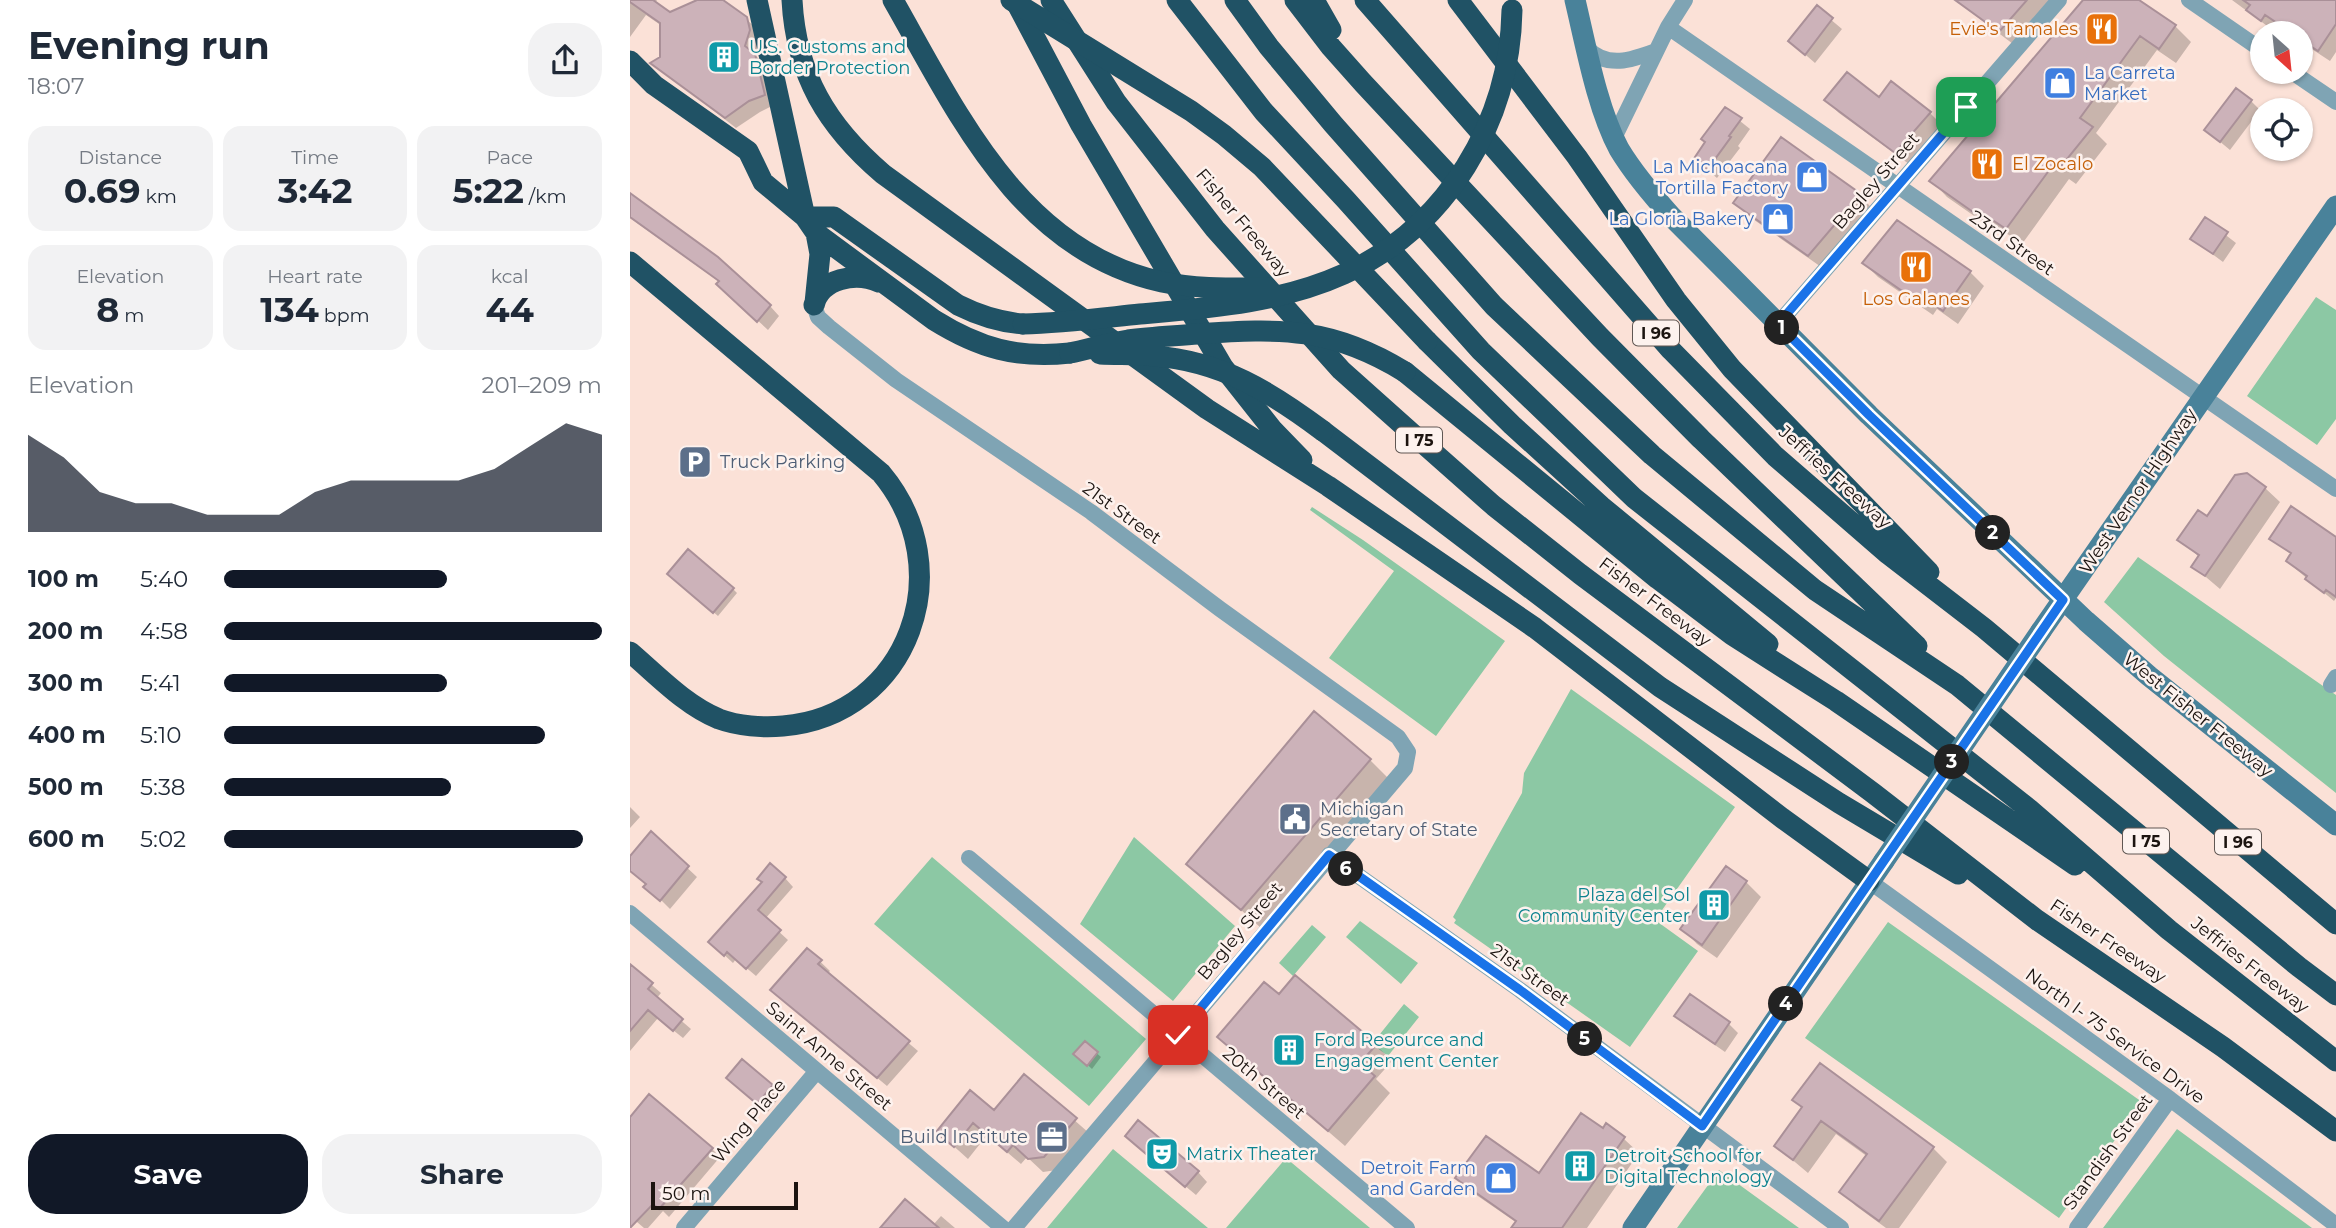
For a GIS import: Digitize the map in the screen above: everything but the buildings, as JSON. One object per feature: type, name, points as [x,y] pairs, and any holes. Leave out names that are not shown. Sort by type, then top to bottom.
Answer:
[{"type":"highway","points":[[757,0],[810,225],[820,254],[814,305]]},
{"type":"highway","points":[[792,0],[796,39],[803,64],[827,115],[861,155],[883,174],[1207,409],[1328,486],[1535,628],[1782,818],[1869,881]]},
{"type":"highway","points":[[893,0],[992,166],[1029,209],[1062,236],[1106,262],[1162,282],[1212,289],[1311,286]]},
{"type":"highway","points":[[1013,0],[1088,137],[1223,367],[1272,429],[1328,486]]},
{"type":"highway","points":[[1013,0],[1191,111],[1262,167],[1427,341],[1512,425],[1601,506],[1836,701]]},
{"type":"highway","name":"Fisher Freeway","points":[[1051,0],[1116,102],[1215,229],[1341,370],[1494,506],[2037,920],[2223,1048],[2336,1131]]},
{"type":"highway","points":[[1177,0],[1264,112],[1480,351],[1556,425],[1634,498],[2029,809],[2169,930]]},
{"type":"highway","name":"I 75","points":[[1235,0],[1269,47],[1333,124],[1494,306],[1679,480],[1815,590],[1957,685],[2336,995]]},
{"type":"highway","points":[[1295,0],[1318,32],[1363,83],[1600,337],[1957,685]]},
{"type":"highway","points":[[1314,0],[1363,83]]},
{"type":"highway","name":"Jeffries Freeway","points":[[1365,0],[1680,360],[1775,456],[1888,554],[1984,628],[2336,924]]},
{"type":"highway","points":[[1458,0],[1577,158],[1676,300],[1732,369],[1984,628]]},
{"type":"highway","points":[[810,225],[834,217],[958,305],[1000,322],[1023,324],[1222,307],[1311,286],[1367,262],[1395,244],[1424,219],[1463,173],[1479,146],[1497,100],[1511,35],[1512,5]]},
{"type":"highway","points":[[630,61],[653,85],[748,151],[763,182],[810,225],[955,333],[1012,354],[1153,356],[1196,362],[1217,368],[1266,391],[1323,431],[1660,687],[1839,803],[2037,920]]},
{"type":"highway","points":[[630,262],[881,473],[904,505],[913,526],[920,573],[920,596],[913,623],[892,664],[875,684],[855,700],[827,716],[799,725],[772,727],[722,720],[683,698],[630,652]]},
{"type":"highway","points":[[814,305],[817,295],[824,288],[842,279],[858,277],[872,279],[902,296]]},
{"type":"highway","points":[[1067,354],[1126,341],[1259,329],[1322,337],[1358,347],[1405,372],[1658,579],[1732,635],[1836,701],[2169,930]]},
{"type":"highway","name":"Jeffries Freeway","points":[[2169,930],[2336,1061]]},
{"type":"street","name":"West Fisher Freeway","points":[[1575,0],[1602,106],[1614,138],[1641,183],[1698,244],[1869,415],[2063,600],[2149,676],[2336,825]]},
{"type":"street","points":[[1614,138],[1668,27],[1685,0]]},
{"type":"street","name":"Bagley Street","points":[[1778,324],[2059,0]]},
{"type":"street","points":[[2189,0],[2250,42]]},
{"type":"street","name":"23rd Street","points":[[1668,27],[2336,489]]},
{"type":"street","points":[[1587,48],[1602,60],[1614,61],[1638,58],[1656,51]]},
{"type":"street","points":[[2310,84],[2336,102]]},
{"type":"street","name":"West Vernor Highway","points":[[1633,1228],[2201,398],[2336,206]]},
{"type":"street","name":"21st Street","points":[[814,305],[818,317],[896,380],[1091,512],[1220,610],[1398,737],[1408,752]]},
{"type":"street","name":"Bagley Street","points":[[1014,1228],[1405,768],[1408,752]]},
{"type":"street","name":"21st Street","points":[[1329,855],[1520,990],[1841,1228]]},
{"type":"street","name":"20th Street","points":[[969,858],[1407,1228]]},
{"type":"street","name":"North I- 75 Service Drive","points":[[1869,881],[2170,1099],[2336,1224]]},
{"type":"street","name":"Saint Anne Street","points":[[630,913],[1003,1228]]},
{"type":"street","name":"Wing Place","points":[[684,1228],[817,1071]]},
{"type":"street","name":"Standish Street","points":[[2077,1228],[2170,1099]]},
{"type":"green space","points":[[2316,297],[2336,310],[2336,419],[2317,445],[2247,396]]},
{"type":"green space","points":[[1312,507],[1505,641],[1436,736],[1329,658],[1394,571],[1310,510]]},
{"type":"green space","points":[[2138,557],[2336,695],[2336,793],[2164,656],[2104,602]]},
{"type":"green space","points":[[1571,689],[1735,807],[1655,920],[1698,951],[1630,1047],[1454,923],[1456,920],[1453,917],[1522,793],[1524,773]]},
{"type":"green space","points":[[1134,837],[1235,926],[1173,1001],[1080,924]]},
{"type":"green space","points":[[932,857],[1146,1039],[1089,1106],[874,924]]},
{"type":"green space","points":[[1360,921],[1418,963],[1401,984],[1346,937]]},
{"type":"green space","points":[[1888,922],[2142,1102],[2059,1218],[1805,1038]]},
{"type":"green space","points":[[1312,925],[1326,937],[1293,976],[1279,963]]},
{"type":"green space","points":[[1404,1004],[1419,1017],[1388,1056],[1372,1044]]},
{"type":"green space","points":[[2177,1129],[2312,1228],[2103,1228]]},
{"type":"green space","points":[[1113,1149],[1208,1228],[1047,1228]]},
{"type":"green space","points":[[1286,1158],[1370,1228],[1226,1228]]},
{"type":"green space","points":[[1719,1170],[1799,1228],[1677,1228]]},
{"type":"place","name":"Evie's Tamales","points":[[2102,29]]},
{"type":"place","name":"U.S. Customs and Border Protection","points":[[724,57]]},
{"type":"place","name":"La Carreta Market","points":[[2060,83]]},
{"type":"place","name":"El Zocalo","points":[[1987,164]]},
{"type":"place","name":"La Michoacana Tortilla Factory","points":[[1812,177]]},
{"type":"place","name":"La Gloria Bakery","points":[[1778,219]]},
{"type":"place","name":"Los Galanes","points":[[1916,267]]},
{"type":"place","name":"Truck Parking","points":[[695,462]]},
{"type":"place","name":"Michigan Secretary of State","points":[[1295,819]]},
{"type":"place","name":"Plaza del Sol Community Center","points":[[1714,905]]},
{"type":"place","name":"Ford Resource and Engagement Center","points":[[1289,1050]]},
{"type":"place","name":"Build Institute","points":[[1052,1137]]},
{"type":"place","name":"Matrix Theater","points":[[1162,1154]]},
{"type":"place","name":"Detroit School for Digital Technology","points":[[1580,1166]]},
{"type":"place","name":"Detroit Farm and Garden","points":[[1501,1178]]},
{"type":"route","points":[[1178,1035],[1329,855],[1520,990],[1702,1126],[2063,600],[1778,324],[1966,107]]}]
